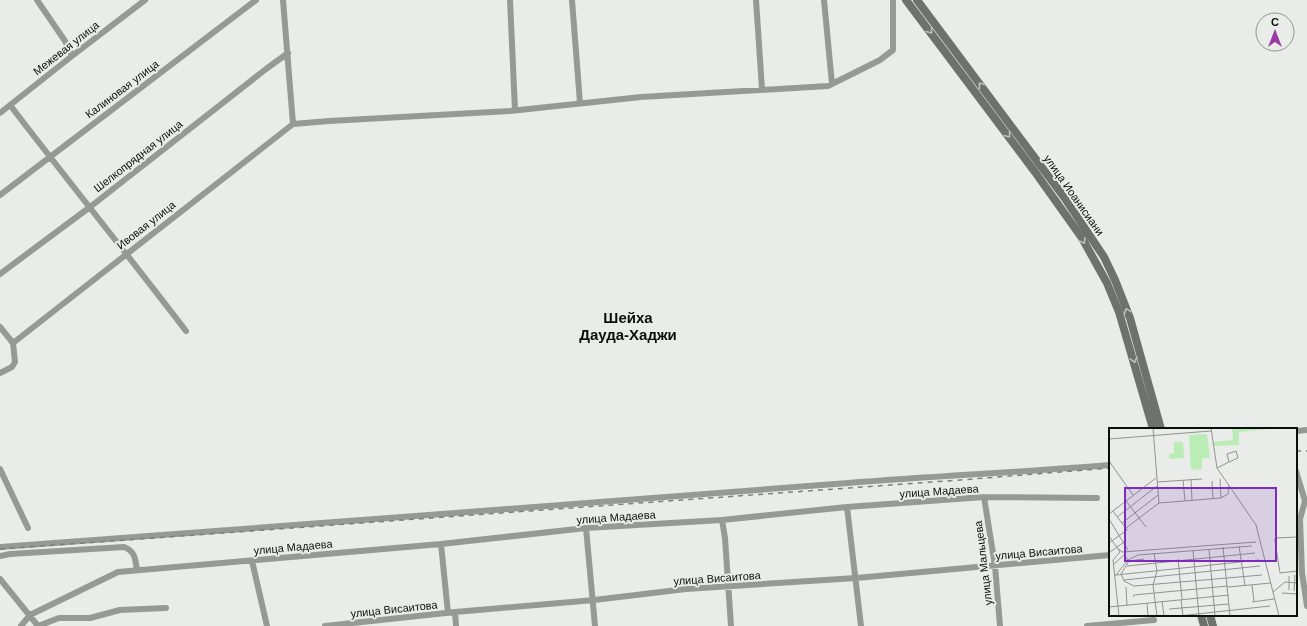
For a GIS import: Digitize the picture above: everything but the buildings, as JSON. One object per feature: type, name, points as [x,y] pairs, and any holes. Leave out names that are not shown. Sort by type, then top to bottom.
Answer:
[{"type":"main road","points":[[906,0],[1035,172],[1082,238],[1107,283],[1119,312],[1153,428]]},
{"type":"main road","name":"улица Иоанисиани","points":[[917,0],[1064,197],[1104,257],[1130,318],[1161,428]]},
{"type":"main road","points":[[1201,616],[1204,626]]},
{"type":"main road","points":[[1210,616],[1213,626]]},
{"type":"street","points":[[37,0],[65,41],[72,56]]},
{"type":"street","name":"Межевая улица","points":[[0,113],[145,0]]},
{"type":"street","name":"Калиновая улица","points":[[0,195],[256,0]]},
{"type":"street","points":[[283,0],[293,124],[515,110],[641,97],[828,86],[880,60],[893,50],[893,0]]},
{"type":"street","points":[[510,0],[515,110]]},
{"type":"street","points":[[572,0],[580,103]]},
{"type":"street","points":[[756,0],[762,90]]},
{"type":"street","points":[[824,0],[832,84]]},
{"type":"street","name":"Шелкопрядная улица","points":[[0,274],[90,207],[288,53]]},
{"type":"street","points":[[10,105],[186,331]]},
{"type":"street","name":"Ивовая улица","points":[[12,343],[293,124]]},
{"type":"street","points":[[0,327],[12,343],[15,352],[15,362],[12,367],[0,373]]},
{"type":"street","points":[[1297,431],[1307,430]]},
{"type":"street","points":[[0,547],[250,527],[1109,465]]},
{"type":"street","points":[[0,469],[28,528]]},
{"type":"street","points":[[1297,476],[1304,501],[1300,519],[1302,573],[1307,606]]},
{"type":"street","name":"улица Мадаева","points":[[21,626],[30,615],[118,572],[441,544],[586,528],[722,520],[847,507],[984,497],[1097,498]]},
{"type":"street","name":"улица Мальцева","points":[[984,497],[995,566],[1000,626]]},
{"type":"street","points":[[847,507],[861,626]]},
{"type":"street","points":[[722,520],[725,538],[731,626]]},
{"type":"street","points":[[586,528],[594,600],[595,626]]},
{"type":"street","points":[[441,544],[451,613],[456,626]]},
{"type":"street","points":[[0,556],[10,554],[124,547],[131,550],[134,555],[137,570]]},
{"type":"street","name":"улица Висаитова","points":[[325,626],[594,600],[686,589],[856,578],[1109,555]]},
{"type":"street","points":[[252,560],[267,626]]},
{"type":"street","points":[[0,579],[38,626],[59,618],[90,618],[120,610],[166,608]]},
{"type":"street","points":[[1087,626],[1154,620]]},
{"type":"railway","points":[[1297,451],[1307,451]]},
{"type":"railway","points":[[0,549],[1109,468]]},
{"type":"district","name":"Шейха Дауда-Хаджи","points":[[628,326]]}]
